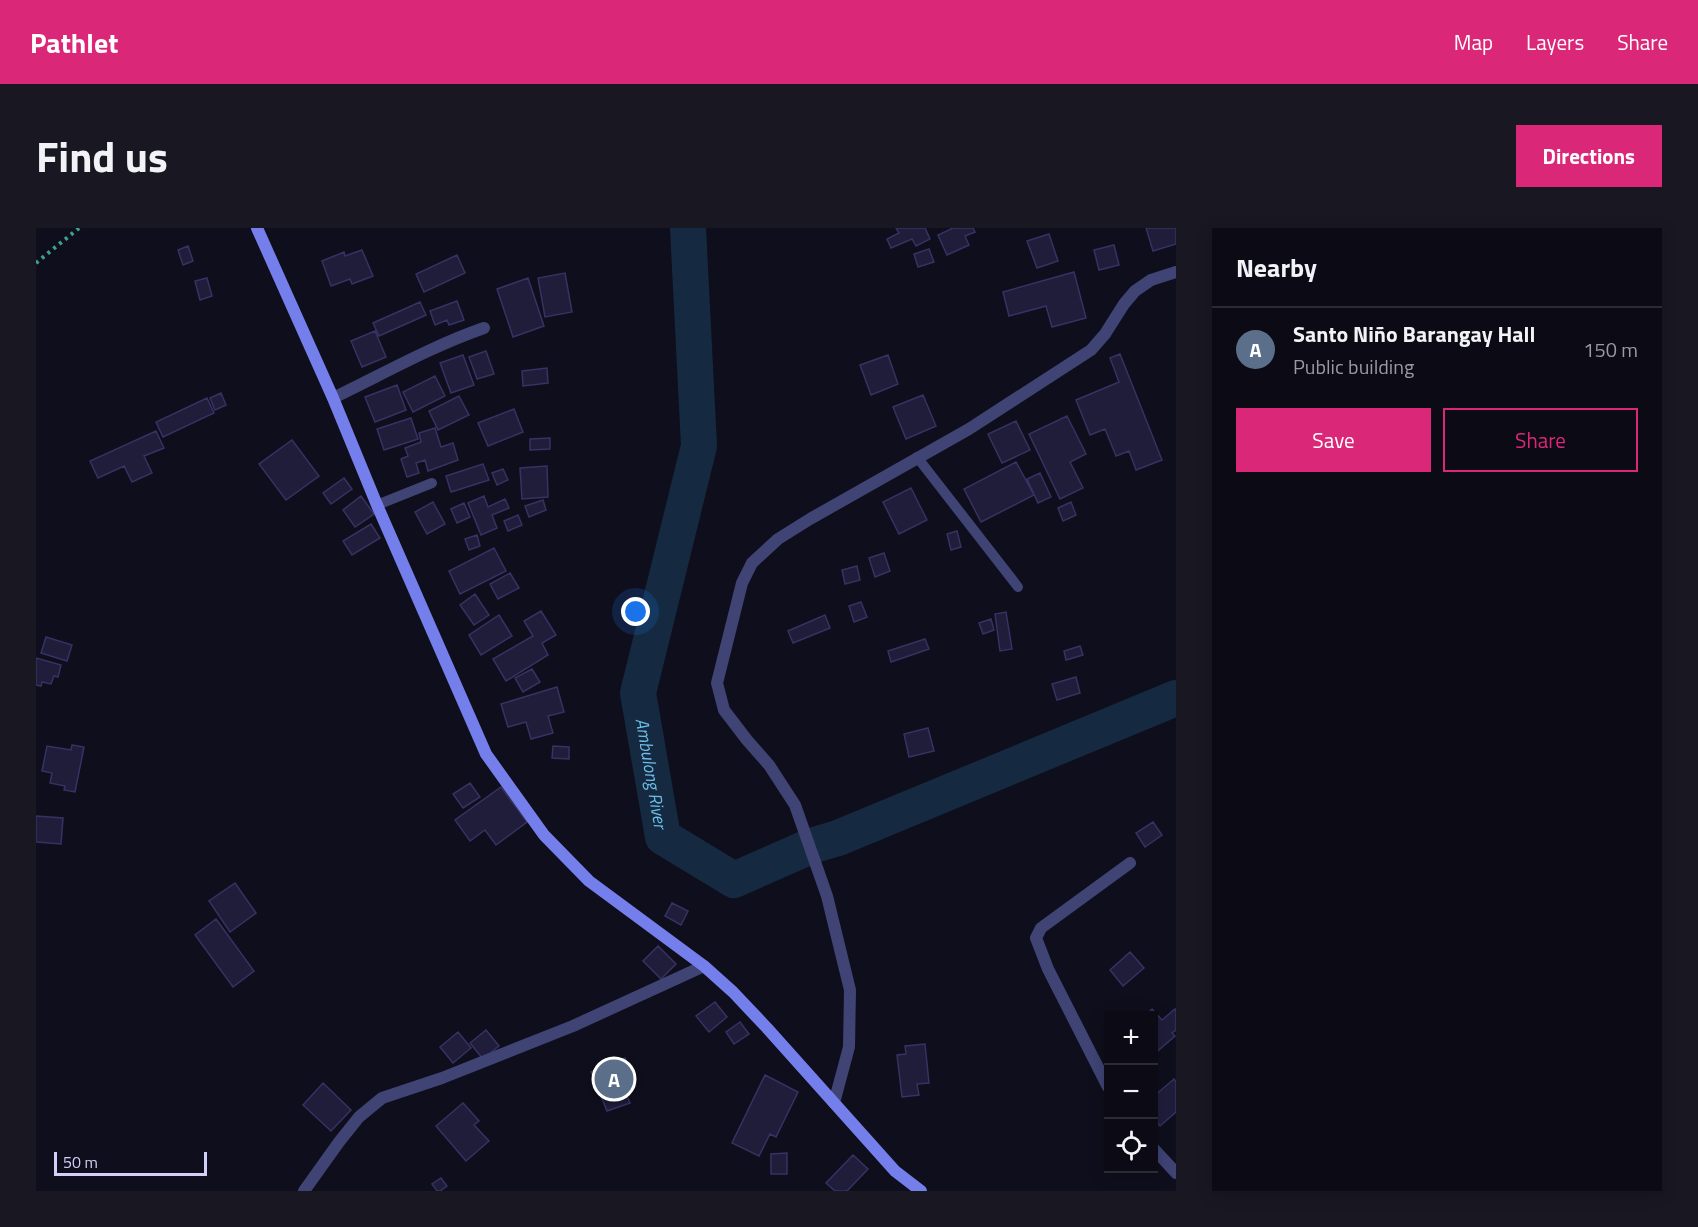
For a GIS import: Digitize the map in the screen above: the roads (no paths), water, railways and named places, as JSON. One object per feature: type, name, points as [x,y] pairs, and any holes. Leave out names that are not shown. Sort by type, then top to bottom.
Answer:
[{"type":"street","points":[[257,228],[333,398],[377,506],[486,754],[544,836],[589,881],[704,966],[733,992],[895,1171],[921,1191]]},
{"type":"street","points":[[834,1103],[849,1047],[850,990],[828,896],[795,805],[769,765],[724,710],[717,683],[742,583],[752,563],[778,539],[969,429],[1091,350],[1135,291],[1151,280],[1176,272]]},
{"type":"street","points":[[333,398],[428,351],[484,328]]},
{"type":"street","points":[[1104,1079],[1048,969],[1036,938],[1041,928],[1130,863]]},
{"type":"street","points":[[304,1191],[359,1117],[382,1098],[442,1078],[573,1026],[704,966]]},
{"type":"street","points":[[1158,1153],[1176,1173]]},
{"type":"lane","points":[[917,457],[1018,587]]},
{"type":"lane","points":[[377,506],[432,483]]},
{"type":"waterway","name":"Ambulong River","points":[[688,228],[699,446],[638,693],[663,837],[734,880],[811,846],[838,838],[1176,698]]},
{"type":"place","name":"Santo Niño Barangay Hall","points":[[614,1079]]}]
